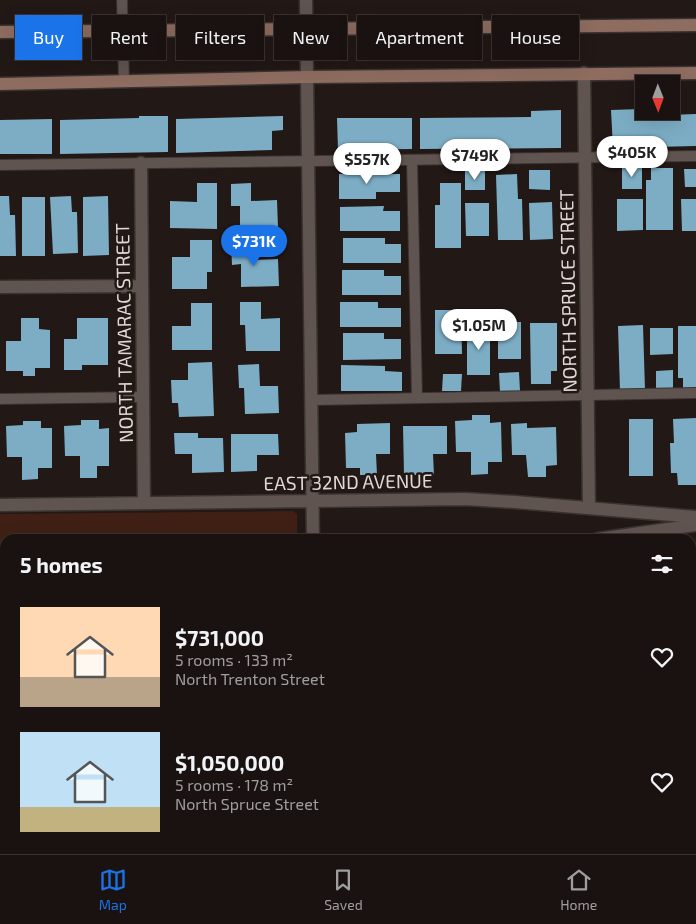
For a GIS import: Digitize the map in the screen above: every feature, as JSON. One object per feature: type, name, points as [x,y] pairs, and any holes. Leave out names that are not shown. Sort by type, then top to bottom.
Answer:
[{"type":"main road","points":[[347,29],[696,25]]},
{"type":"main road","points":[[166,31],[274,29]]},
{"type":"main road","points":[[0,32],[92,31]]},
{"type":"main road","points":[[0,84],[307,77],[696,73]]},
{"type":"street","points":[[306,0],[306,15]]},
{"type":"street","points":[[307,60],[313,534]]},
{"type":"street","name":"NORTH SPRUCE STREET","points":[[584,74],[589,508]]},
{"type":"street","name":"NORTH TAMARAC STREET","points":[[141,163],[144,503]]},
{"type":"street","points":[[0,287],[142,286]]},
{"type":"street","name":"EAST 32ND AVENUE","points":[[0,505],[465,499],[696,517]]},
{"type":"street","points":[[633,534],[696,525]]},
{"type":"lane","points":[[122,0],[122,15]]},
{"type":"lane","points":[[124,60],[124,82]]},
{"type":"lane","points":[[0,165],[696,156]]},
{"type":"lane","points":[[412,160],[418,398]]},
{"type":"lane","points":[[311,400],[696,393]]},
{"type":"lane","points":[[0,399],[143,397]]},
{"type":"shaded area","points":[[293,511],[297,514],[297,534],[0,534],[0,514]]},
{"type":"building","points":[[635,109],[635,120],[680,120],[680,115],[696,114],[696,146],[613,148],[611,110]]},
{"type":"building","points":[[561,110],[561,148],[420,149],[420,118],[531,117],[531,111]]},
{"type":"building","points":[[139,116],[168,116],[168,152],[60,154],[60,120],[139,118]]},
{"type":"building","points":[[283,116],[283,130],[272,131],[272,150],[176,153],[176,119]]},
{"type":"building","points":[[337,118],[412,118],[412,149],[338,150]]},
{"type":"building","points":[[52,119],[52,154],[0,154],[0,120]]},
{"type":"building","points":[[622,168],[642,168],[642,189],[622,189]]},
{"type":"building","points":[[651,168],[673,168],[673,230],[646,230],[646,180],[651,180]]},
{"type":"building","points":[[684,169],[696,169],[696,187],[685,187]]},
{"type":"building","points":[[529,170],[550,170],[550,190],[529,189]]},
{"type":"building","points":[[465,171],[485,171],[485,190],[465,190]]},
{"type":"building","points":[[339,174],[400,174],[400,192],[376,192],[376,199],[339,199]]},
{"type":"building","points":[[517,174],[518,199],[522,199],[523,240],[498,240],[496,175]]},
{"type":"building","points":[[197,183],[217,183],[217,229],[170,228],[170,201],[197,202]]},
{"type":"building","points":[[251,183],[251,201],[277,200],[278,228],[240,228],[240,206],[231,206],[231,184]]},
{"type":"building","points":[[440,183],[461,183],[461,248],[435,248],[435,205],[440,205]]},
{"type":"building","points":[[0,196],[9,196],[10,215],[15,215],[16,256],[0,256]]},
{"type":"building","points":[[71,196],[72,212],[77,212],[78,253],[53,254],[50,197]]},
{"type":"building","points":[[108,196],[109,255],[83,256],[83,197]]},
{"type":"building","points":[[22,197],[45,197],[45,256],[22,256]]},
{"type":"building","points":[[617,199],[643,199],[643,230],[617,231]]},
{"type":"building","points":[[681,199],[696,199],[696,231],[682,231]]},
{"type":"building","points":[[552,202],[553,239],[530,240],[529,203]]},
{"type":"building","points":[[465,203],[489,203],[489,236],[466,236]]},
{"type":"building","points":[[384,206],[383,211],[400,211],[400,231],[340,231],[340,207]]},
{"type":"building","points":[[343,238],[385,238],[385,244],[401,244],[401,263],[343,263]]},
{"type":"building","points":[[190,240],[212,240],[212,272],[207,272],[207,289],[172,289],[172,257],[190,257]]},
{"type":"building","points":[[252,242],[253,260],[278,259],[279,286],[241,287],[241,264],[232,265],[231,243]]},
{"type":"building","points":[[342,270],[384,270],[384,276],[401,276],[401,295],[342,295]]},
{"type":"building","points":[[240,302],[261,302],[261,319],[280,318],[280,351],[246,351],[245,325],[240,325]]},
{"type":"building","points":[[340,302],[378,302],[378,308],[401,308],[401,327],[340,327]]},
{"type":"building","points":[[191,303],[212,303],[212,350],[172,350],[172,326],[191,326]]},
{"type":"building","points":[[435,310],[461,310],[462,354],[435,354]]},
{"type":"building","points":[[21,318],[39,318],[39,329],[50,330],[50,368],[35,368],[35,376],[23,376],[23,371],[6,371],[6,341],[21,341]]},
{"type":"building","points":[[77,318],[108,318],[108,365],[82,365],[82,370],[64,370],[64,339],[77,339]]},
{"type":"building","points":[[498,322],[521,322],[521,359],[498,359]]},
{"type":"building","points":[[530,323],[557,323],[557,371],[551,371],[551,384],[531,384]]},
{"type":"building","points":[[643,325],[645,390],[620,391],[618,326]]},
{"type":"building","points":[[678,326],[696,326],[696,389],[683,389],[683,378],[678,378]]},
{"type":"building","points":[[490,327],[490,375],[467,375],[467,328]]},
{"type":"building","points":[[650,328],[673,328],[673,354],[650,355]]},
{"type":"building","points":[[343,333],[384,333],[384,339],[401,339],[401,359],[343,360]]},
{"type":"building","points":[[212,362],[214,416],[179,417],[178,403],[172,403],[171,380],[188,380],[188,363]]},
{"type":"building","points":[[259,364],[260,386],[278,386],[279,413],[245,414],[244,388],[239,388],[238,365]]},
{"type":"building","points":[[341,365],[385,366],[385,371],[402,372],[402,391],[341,391]]},
{"type":"building","points":[[673,370],[673,388],[656,389],[656,371]]},
{"type":"building","points":[[519,372],[520,391],[500,392],[499,373]]},
{"type":"building","points":[[443,374],[462,374],[461,391],[442,391]]},
{"type":"building","points":[[472,415],[490,415],[490,423],[501,422],[502,462],[488,462],[488,474],[471,475],[471,452],[456,452],[455,421],[472,420]]},
{"type":"building","points":[[696,418],[696,485],[678,485],[677,473],[671,473],[670,443],[674,443],[673,419]]},
{"type":"building","points":[[629,419],[653,419],[653,476],[629,476]]},
{"type":"building","points":[[81,420],[99,420],[99,429],[109,428],[109,466],[97,466],[97,478],[80,478],[80,456],[65,456],[64,426],[81,425]]},
{"type":"building","points":[[23,421],[41,421],[41,428],[52,428],[52,468],[38,468],[38,479],[22,480],[22,457],[7,457],[6,426],[23,425]]},
{"type":"building","points":[[390,423],[390,454],[376,454],[377,475],[360,475],[360,468],[346,468],[345,433],[357,432],[357,424]]},
{"type":"building","points":[[527,423],[527,428],[556,427],[557,465],[546,466],[546,477],[528,477],[526,455],[512,455],[511,424]]},
{"type":"building","points":[[403,426],[447,426],[447,454],[433,454],[434,475],[404,475]]},
{"type":"building","points":[[174,433],[198,433],[198,438],[223,438],[224,472],[192,473],[192,454],[175,454]]},
{"type":"building","points":[[231,434],[278,434],[279,455],[257,455],[257,471],[231,472]]}]
